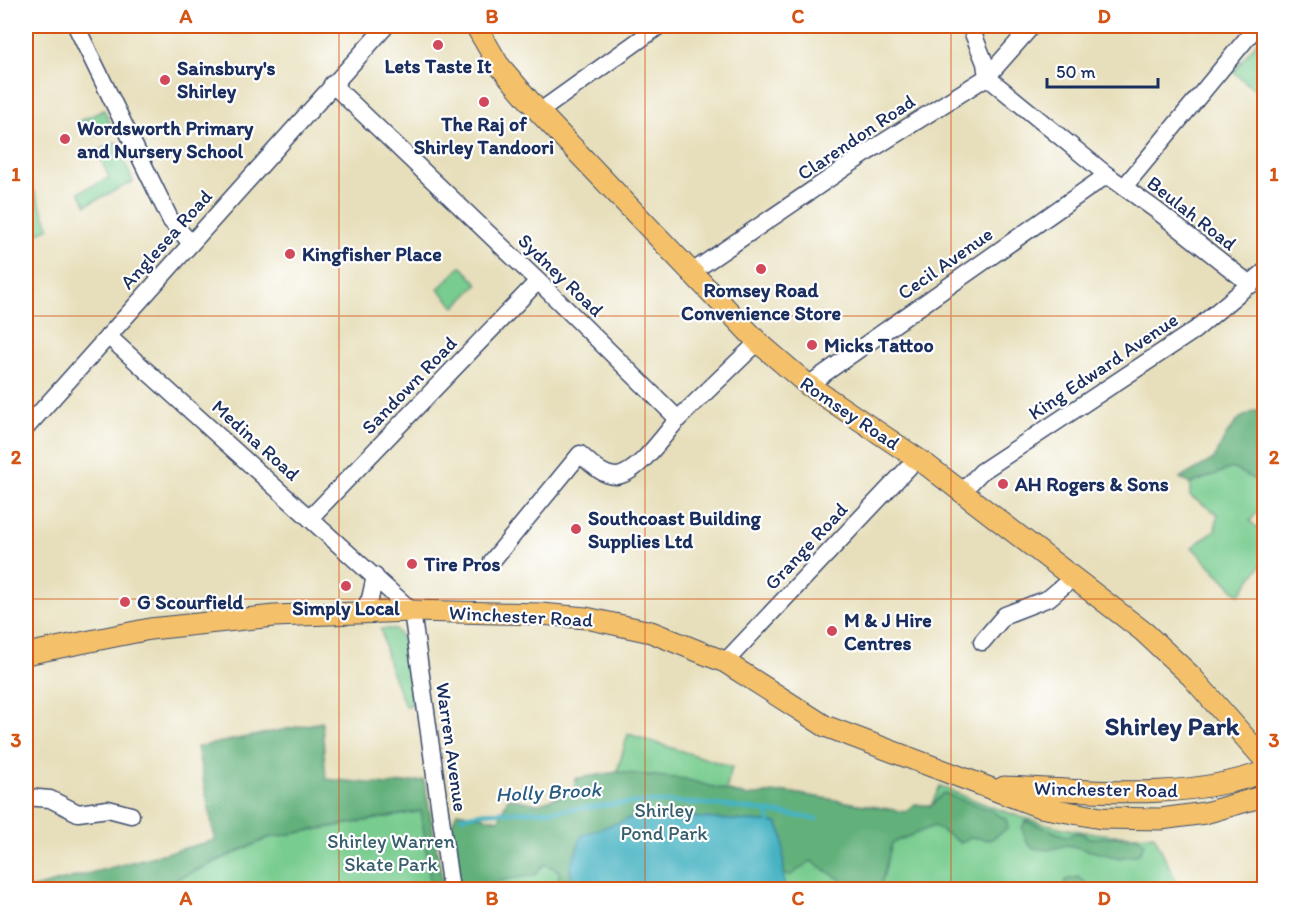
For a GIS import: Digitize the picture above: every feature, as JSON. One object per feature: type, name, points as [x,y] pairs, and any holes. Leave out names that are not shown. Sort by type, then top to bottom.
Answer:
[{"type":"main road","name":"Romsey Road","points":[[476,26],[498,64],[539,112],[758,342],[808,386],[962,492],[1144,632],[1175,661],[1264,759]]},
{"type":"main road","name":"Winchester Road","points":[[26,654],[150,629],[274,616],[412,611],[586,618],[651,632],[730,657],[825,726],[1040,807],[1101,818],[1134,820],[1205,813],[1264,796]]},
{"type":"main road","name":"Winchester Road","points":[[982,786],[1163,792],[1222,785],[1264,772]]},
{"type":"street","points":[[76,26],[171,221],[190,242]]},
{"type":"street","name":"Anglesea Road","points":[[26,428],[190,242],[386,26]]},
{"type":"street","points":[[539,112],[659,26]]},
{"type":"street","points":[[970,26],[985,63],[987,77]]},
{"type":"street","name":"Clarendon Road","points":[[692,272],[874,148],[987,77],[1032,26]]},
{"type":"street","points":[[1124,187],[1257,26]]},
{"type":"street","name":"Beulah Road","points":[[987,77],[1107,175],[1156,210],[1251,285]]},
{"type":"street","name":"Sydney Road","points":[[332,84],[678,419]]},
{"type":"street","name":"Cecil Avenue","points":[[808,386],[1107,175]]},
{"type":"street","name":"King Edward Avenue","points":[[962,492],[981,472],[1195,330],[1264,272]]},
{"type":"street","name":"Sandown Road","points":[[311,517],[538,281]]},
{"type":"street","name":"Medina Road","points":[[108,336],[311,517],[412,611]]},
{"type":"street","points":[[492,561],[580,454],[598,470],[614,476],[631,472],[678,419],[758,342]]},
{"type":"street","name":"Grange Road","points":[[730,657],[915,458]]},
{"type":"street","points":[[361,613],[370,599],[375,576]]},
{"type":"street","points":[[982,642],[1005,615],[1049,598],[1074,577]]},
{"type":"street","name":"Warren Avenue","points":[[412,611],[451,890]]},
{"type":"street","points":[[26,797],[50,799],[78,813],[108,809],[131,815]]},
{"type":"green space","points":[[1264,33],[1264,98],[1233,72]]},
{"type":"green space","points":[[104,110],[113,128],[93,136],[88,127],[81,130],[77,122]]},
{"type":"green space","points":[[117,142],[133,182],[86,205],[79,192],[109,178],[97,151]]},
{"type":"green space","points":[[26,172],[50,228],[26,238]]},
{"type":"green space","points":[[461,266],[478,284],[455,307],[438,289]]},
{"type":"green space","points":[[1264,407],[1264,484],[1232,468],[1190,484],[1180,478],[1214,459],[1226,435],[1240,418]]},
{"type":"green space","points":[[1232,468],[1264,484],[1264,504],[1250,521],[1264,534],[1264,561],[1239,595],[1192,547],[1215,530],[1218,514],[1190,496],[1190,484]]},
{"type":"green space","points":[[381,629],[395,629],[403,639],[412,705],[405,706],[388,662]]},
{"type":"green space","points":[[322,722],[326,779],[388,785],[424,780],[444,889],[431,889],[421,811],[268,838],[154,889],[26,890],[215,840],[197,747]]},
{"type":"green space","name":"Shirley Pond Park","points":[[628,734],[732,767],[726,790],[746,796],[787,792],[906,812],[915,804],[931,806],[940,786],[992,807],[1044,824],[1098,834],[1154,835],[1180,889],[472,889],[457,812],[499,820],[508,798],[537,804],[576,791],[575,779],[617,772]]},
{"type":"green space","points":[[617,772],[685,779],[746,796],[787,792],[906,812],[915,804],[931,806],[943,793],[990,810],[1006,819],[1008,828],[990,840],[970,837],[961,843],[934,826],[892,843],[881,885],[857,890],[811,861],[791,875],[783,874],[783,837],[777,823],[643,814],[570,868],[575,889],[558,889],[559,871],[545,864],[535,875],[493,882],[494,889],[460,890],[450,828],[457,812],[499,820],[508,798],[537,804],[576,791],[575,779]]},
{"type":"green space","name":"Shirley Warren Skate Park","points":[[422,811],[431,889],[154,890],[268,838]]},
{"type":"green space","points":[[1026,821],[1066,836],[1079,832],[1090,838],[1137,836],[1144,843],[1139,854],[1120,858],[1067,845],[1049,850],[1032,848],[1026,841],[1022,828]]},
{"type":"green space","points":[[1078,877],[1091,889],[1062,889],[1066,880]]},
{"type":"water","points":[[643,814],[777,823],[783,837],[784,889],[575,889],[570,869],[582,835]]},
{"type":"waterway","name":"Holly Brook","points":[[462,817],[492,812],[533,812],[619,804],[677,802],[816,819]]},
{"type":"waterway","points":[[769,811],[769,822]]},
{"type":"place","name":"Lets Taste It","points":[[438,45]]},
{"type":"place","name":"Sainsbury's Shirley","points":[[165,80]]},
{"type":"place","name":"The Raj of Shirley Tandoori","points":[[484,102]]},
{"type":"place","name":"Wordsworth Primary and Nursery School","points":[[65,139]]},
{"type":"place","name":"Kingfisher Place","points":[[290,254]]},
{"type":"place","name":"Romsey Road Convenience Store","points":[[761,269]]},
{"type":"place","name":"Micks Tattoo","points":[[812,345]]},
{"type":"place","name":"AH Rogers & Sons","points":[[1003,484]]},
{"type":"place","name":"Southcoast Building Supplies Ltd","points":[[576,529]]},
{"type":"place","name":"Tire Pros","points":[[412,564]]},
{"type":"place","name":"Simply Local","points":[[346,586]]},
{"type":"place","name":"G Scourfield","points":[[125,602]]},
{"type":"place","name":"M & J Hire Centres","points":[[832,631]]},
{"type":"district","name":"Shirley Park","points":[[1172,726]]}]
